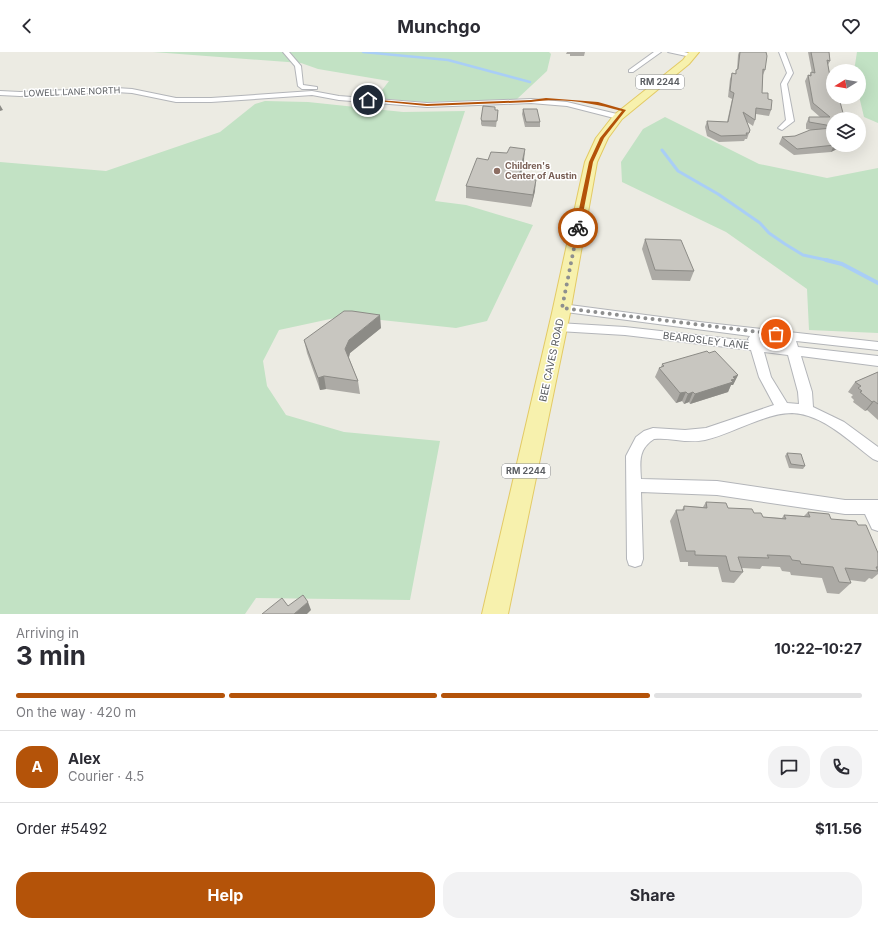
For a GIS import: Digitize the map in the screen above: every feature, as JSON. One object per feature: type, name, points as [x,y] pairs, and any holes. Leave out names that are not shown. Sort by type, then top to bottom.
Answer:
[{"type":"main road","name":"BEE CAVES ROAD","points":[[495,614],[560,318],[591,162],[602,138],[620,112],[686,62],[692,54]]},
{"type":"street","points":[[286,52],[296,63],[299,71],[300,85],[302,87],[322,89],[320,94],[339,98],[427,105],[531,101],[546,99],[598,104]]},
{"type":"street","points":[[630,71],[658,52]]},
{"type":"street","points":[[671,52],[692,54]]},
{"type":"street","points":[[782,52],[790,73],[784,84],[790,121],[782,128]]},
{"type":"street","name":"LOWELL LANE NORTH","points":[[0,93],[20,94],[116,90],[132,91],[176,100],[210,100],[286,94],[320,94]]},
{"type":"street","points":[[531,101],[567,104],[620,112]]},
{"type":"street","name":"BEARDSLEY LANE","points":[[560,318],[752,332],[878,346]]},
{"type":"street","name":"BEARDSLEY LANE","points":[[560,318],[625,331],[878,361]]},
{"type":"street","points":[[752,332],[765,377],[783,408]]},
{"type":"street","points":[[789,336],[805,392],[806,410]]},
{"type":"street","points":[[635,559],[634,456],[638,444],[648,436],[662,433],[686,436],[709,433],[783,408],[794,408],[816,413],[835,424],[878,455]]},
{"type":"street","points":[[634,485],[717,488],[838,506],[874,507],[878,524]]},
{"type":"green space","points":[[153,52],[549,52],[551,54],[547,71],[517,99],[425,102],[376,98],[389,81],[318,69],[301,63]]},
{"type":"green space","points":[[857,52],[878,52],[878,123],[866,118],[866,112],[863,112],[861,104],[866,104],[866,64],[855,64]]},
{"type":"green space","points":[[265,101],[308,102],[403,112],[465,111],[435,201],[466,205],[533,225],[487,321],[456,328],[344,316],[279,330],[263,361],[267,386],[286,415],[344,432],[440,441],[410,600],[256,598],[245,614],[0,614],[0,162],[106,171],[220,132],[255,104]]},
{"type":"green space","points":[[665,117],[759,164],[827,178],[878,168],[878,333],[809,330],[807,289],[726,232],[622,182],[621,162],[643,129]]},
{"type":"building","points":[[740,52],[766,52],[767,56],[765,70],[763,69],[762,93],[768,93],[768,99],[772,100],[771,110],[756,108],[755,120],[743,112],[750,130],[749,133],[746,133],[747,135],[721,136],[709,130],[707,121],[728,122],[734,93],[730,91],[732,73],[736,74],[736,70],[738,69]]},
{"type":"building","points":[[811,52],[829,52],[830,61],[827,60],[828,64],[826,64],[826,104],[841,104],[843,112],[826,112],[826,114],[813,103],[808,75],[811,76],[811,72],[815,73]]},
{"type":"building","points":[[483,106],[495,107],[495,110],[498,110],[497,121],[482,121]]},
{"type":"building","points":[[523,109],[537,109],[540,122],[526,122]]},
{"type":"building","points":[[809,117],[826,117],[826,125],[809,122]]},
{"type":"building","points":[[826,129],[826,146],[797,149],[782,137],[795,136],[810,130]]},
{"type":"building","points":[[510,147],[525,149],[519,177],[536,180],[533,195],[466,186],[477,158],[488,160],[491,152],[507,153]]},
{"type":"building","points":[[645,239],[681,240],[694,271],[655,270]]},
{"type":"building","points":[[344,311],[380,315],[349,340],[345,349],[358,381],[324,376],[318,378],[304,340]]},
{"type":"building","points":[[707,351],[709,353],[715,351],[738,375],[733,377],[735,379],[731,380],[733,382],[695,394],[693,392],[688,394],[686,392],[680,393],[659,368],[664,366],[662,364]]},
{"type":"building","points":[[878,372],[878,404],[874,401],[872,402],[860,392],[862,391],[858,388],[861,386],[855,382]]},
{"type":"building","points":[[787,453],[801,454],[805,466],[791,464]]},
{"type":"building","points":[[706,502],[726,503],[728,508],[752,509],[754,513],[761,513],[763,517],[786,519],[784,515],[810,517],[808,512],[829,514],[831,519],[856,521],[858,525],[866,525],[878,553],[878,567],[876,567],[878,571],[845,568],[851,583],[839,582],[833,567],[801,564],[800,561],[792,560],[790,556],[767,555],[769,558],[738,557],[743,572],[730,571],[726,556],[695,555],[695,551],[686,551],[676,510],[684,510],[684,506],[707,508]]},
{"type":"building","points":[[303,595],[308,602],[294,614],[262,614],[282,598],[288,606]]},
{"type":"waterway","points":[[363,52],[448,60],[530,82]]},
{"type":"waterway","points":[[662,150],[678,171],[718,194],[760,223],[769,233],[785,244],[803,255],[831,261]]},
{"type":"waterway","points":[[826,260],[842,264],[878,283]]},
{"type":"way so far","points":[[578,228],[562,308],[699,326],[776,334]]},
{"type":"place","name":"Children's Center of Austin","points":[[497,171]]},
{"type":"route","points":[[368,100],[427,105],[531,101],[546,99],[598,104],[624,110],[602,138],[591,162],[578,228]]}]
